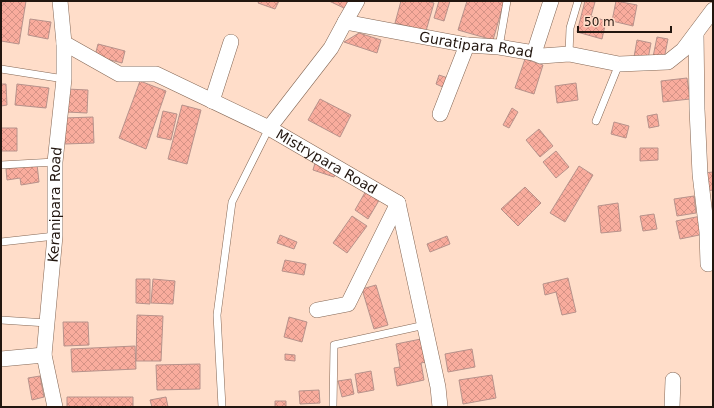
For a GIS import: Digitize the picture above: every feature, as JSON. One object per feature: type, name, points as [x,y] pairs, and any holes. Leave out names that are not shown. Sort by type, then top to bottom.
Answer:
[{"type":"street","name":"Keranipara Road","points":[[55,407],[44,355],[54,236],[56,162],[64,79],[64,43],[60,1]]},
{"type":"street","points":[[269,128],[331,48],[357,1]]},
{"type":"street","points":[[534,53],[551,1]]},
{"type":"street","name":"Guratipara Road","points":[[345,22],[467,44],[499,47],[534,53],[541,56],[569,54],[619,64],[668,62],[683,50],[696,33],[712,7]]},
{"type":"street","points":[[696,33],[697,108],[700,166],[707,232],[708,264]]},
{"type":"street","points":[[212,101],[231,42]]},
{"type":"street","name":"Mistrypara Road","points":[[64,43],[119,74],[156,74],[269,128],[398,203]]},
{"type":"street","points":[[440,114],[467,44]]},
{"type":"street","points":[[317,310],[348,304],[398,203]]},
{"type":"street","points":[[398,203],[438,387],[440,407]]},
{"type":"street","points":[[1,359],[44,355]]},
{"type":"street","points":[[672,407],[673,380]]},
{"type":"lane","points":[[499,47],[507,1]]},
{"type":"lane","points":[[569,54],[570,28],[578,1]]},
{"type":"lane","points":[[596,121],[619,64]]},
{"type":"lane","points":[[1,69],[64,79]]},
{"type":"lane","points":[[222,407],[217,315],[232,202],[269,128]]},
{"type":"lane","points":[[1,165],[56,162]]},
{"type":"lane","points":[[1,242],[54,236]]},
{"type":"lane","points":[[1,320],[47,322]]},
{"type":"lane","points":[[333,407],[334,345],[425,325]]},
{"type":"building","points":[[1,1],[26,1],[19,44],[1,41]]},
{"type":"building","points":[[259,1],[279,1],[275,9],[258,3]]},
{"type":"building","points":[[329,1],[349,1],[346,9]]},
{"type":"building","points":[[401,1],[427,1],[434,3],[426,31],[395,23]]},
{"type":"building","points":[[439,1],[450,1],[444,21],[434,18]]},
{"type":"building","points":[[467,1],[504,2],[493,40],[458,30]]},
{"type":"building","points":[[585,1],[595,2],[591,16],[606,21],[602,39],[577,32]]},
{"type":"building","points":[[616,1],[637,5],[633,26],[612,21]]},
{"type":"building","points":[[30,19],[51,22],[48,39],[28,35]]},
{"type":"building","points":[[359,33],[381,40],[377,53],[344,42]]},
{"type":"building","points":[[657,37],[668,39],[664,59],[653,57]]},
{"type":"building","points":[[637,40],[651,43],[648,59],[634,57]]},
{"type":"building","points":[[98,44],[125,51],[122,63],[95,56]]},
{"type":"building","points":[[525,59],[543,65],[534,94],[515,88]]},
{"type":"building","points":[[439,75],[451,79],[447,89],[436,84]]},
{"type":"building","points":[[687,78],[690,99],[663,102],[661,81]]},
{"type":"building","points":[[140,81],[166,91],[146,149],[119,138]]},
{"type":"building","points":[[576,83],[578,100],[557,103],[555,86]]},
{"type":"building","points":[[1,84],[6,84],[7,105],[1,106]]},
{"type":"building","points":[[17,84],[49,88],[46,108],[15,105]]},
{"type":"building","points":[[67,89],[88,90],[87,113],[67,112]]},
{"type":"building","points":[[320,99],[351,115],[340,137],[308,120]]},
{"type":"building","points":[[182,105],[201,110],[187,164],[168,159]]},
{"type":"building","points":[[512,108],[518,112],[509,128],[503,125]]},
{"type":"building","points":[[163,111],[177,114],[171,140],[157,137]]},
{"type":"building","points":[[657,114],[659,126],[649,128],[647,116]]},
{"type":"building","points":[[93,117],[94,143],[65,144],[64,118]]},
{"type":"building","points":[[614,122],[629,126],[626,138],[611,134]]},
{"type":"building","points":[[1,128],[17,128],[17,151],[1,151]]},
{"type":"building","points":[[539,129],[553,146],[540,157],[526,140]]},
{"type":"building","points":[[640,148],[658,148],[658,160],[640,161]]},
{"type":"building","points":[[556,151],[569,167],[556,178],[543,162]]},
{"type":"building","points":[[315,163],[337,171],[334,177],[313,170]]},
{"type":"building","points":[[37,164],[39,182],[21,185],[20,178],[7,180],[6,169]]},
{"type":"building","points":[[579,166],[593,175],[565,222],[550,213]]},
{"type":"building","points":[[713,172],[713,190],[706,191],[704,173]]},
{"type":"building","points":[[525,187],[541,203],[518,226],[501,209]]},
{"type":"building","points":[[367,189],[381,197],[368,219],[355,210]]},
{"type":"building","points":[[694,196],[696,213],[677,216],[674,199]]},
{"type":"building","points":[[618,203],[621,231],[601,233],[598,206]]},
{"type":"building","points":[[654,214],[657,229],[643,231],[640,216]]},
{"type":"building","points":[[352,216],[367,226],[347,253],[333,243]]},
{"type":"building","points":[[701,216],[704,234],[680,239],[676,221]]},
{"type":"building","points":[[280,235],[297,242],[294,249],[277,243]]},
{"type":"building","points":[[447,236],[450,244],[430,252],[427,244]]},
{"type":"building","points":[[285,260],[306,264],[304,275],[282,271]]},
{"type":"building","points":[[568,278],[576,312],[562,315],[556,292],[545,295],[543,284]]},
{"type":"building","points":[[136,279],[150,279],[150,304],[136,303]]},
{"type":"building","points":[[153,279],[175,281],[173,304],[151,303]]},
{"type":"building","points":[[376,285],[388,325],[374,329],[362,289]]},
{"type":"building","points":[[137,315],[163,316],[161,361],[136,361]]},
{"type":"building","points":[[289,317],[307,322],[302,342],[284,337]]},
{"type":"building","points":[[63,322],[88,322],[89,345],[64,346]]},
{"type":"building","points":[[426,338],[431,361],[421,363],[424,380],[397,386],[394,368],[400,367],[396,344]]},
{"type":"building","points":[[135,346],[136,369],[72,372],[71,349]]},
{"type":"building","points":[[472,349],[475,367],[448,372],[445,354]]},
{"type":"building","points":[[285,354],[295,355],[295,361],[285,360]]},
{"type":"building","points":[[200,364],[200,389],[157,390],[156,365]]},
{"type":"building","points":[[371,371],[374,390],[358,393],[355,374]]},
{"type":"building","points":[[492,375],[496,398],[463,404],[459,380]]},
{"type":"building","points":[[40,376],[44,397],[32,400],[28,378]]},
{"type":"building","points":[[351,379],[354,394],[342,397],[338,381]]},
{"type":"building","points":[[319,390],[320,403],[300,404],[299,391]]},
{"type":"building","points":[[67,397],[133,397],[133,407],[67,407]]},
{"type":"building","points":[[166,397],[168,407],[152,407],[150,400]]},
{"type":"building","points":[[275,401],[286,401],[286,407],[275,407]]}]
